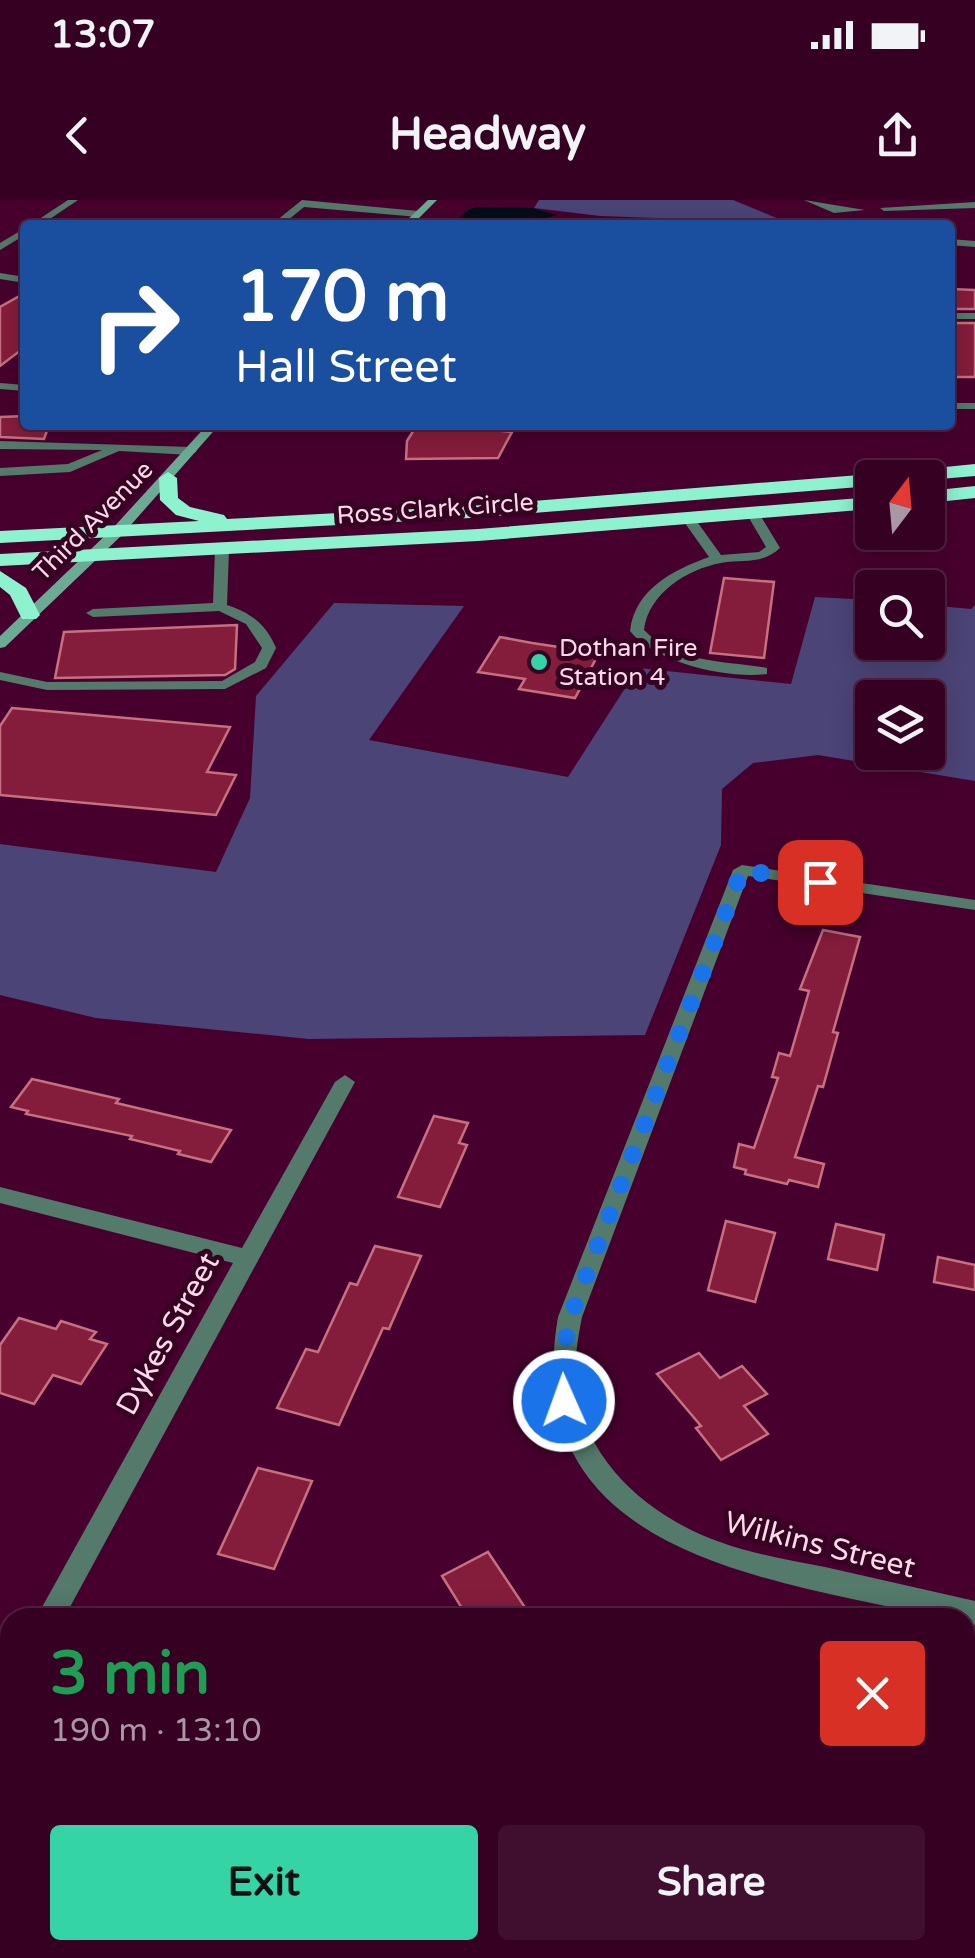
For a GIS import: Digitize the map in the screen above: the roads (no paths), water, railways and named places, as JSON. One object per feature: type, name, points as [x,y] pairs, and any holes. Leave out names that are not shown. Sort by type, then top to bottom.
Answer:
[{"type":"highway","points":[[945,473],[975,470]]},
{"type":"highway","points":[[168,478],[168,500],[183,511],[260,524]]},
{"type":"highway","name":"Ross Clark Circle","points":[[0,536],[643,500],[855,481]]},
{"type":"highway","points":[[945,495],[975,492]]},
{"type":"highway","points":[[643,500],[653,522]]},
{"type":"highway","name":"Ross Clark Circle","points":[[0,560],[653,522],[855,504]]},
{"type":"highway","points":[[0,577],[19,592],[30,615]]},
{"type":"street","points":[[42,220],[72,200]]},
{"type":"street","points":[[412,220],[433,200]]},
{"type":"street","points":[[808,200],[834,210],[861,210]]},
{"type":"street","points":[[282,220],[304,202],[418,214]]},
{"type":"street","points":[[884,208],[932,203],[975,205]]},
{"type":"street","points":[[70,468],[79,430]]},
{"type":"street","name":"Third Avenue","points":[[0,644],[117,532],[209,430]]},
{"type":"street","points":[[15,460],[42,456],[75,443],[116,449],[191,451]]},
{"type":"street","points":[[0,446],[15,460]]},
{"type":"street","points":[[15,460],[42,456],[70,468],[116,449]]},
{"type":"street","points":[[752,514],[773,548],[770,553],[717,559],[698,566],[650,596],[639,608],[637,630],[652,649],[762,670]]},
{"type":"street","points":[[688,519],[717,559]]},
{"type":"street","points":[[220,608],[222,550]]},
{"type":"street","points":[[0,676],[47,686],[225,685],[262,665],[269,648],[263,631],[246,615],[220,608],[93,613]]},
{"type":"street","name":"Wilkins Street","points":[[953,1608],[744,1560],[670,1531],[611,1486],[589,1458],[564,1401],[560,1372],[570,1318],[742,870],[975,906]]},
{"type":"street","name":"Dykes Street","points":[[54,1608],[345,1082]]},
{"type":"street","points":[[0,1195],[246,1258]]},
{"type":"place","name":"Dothan Fire Station 4","points":[[539,662]]}]
